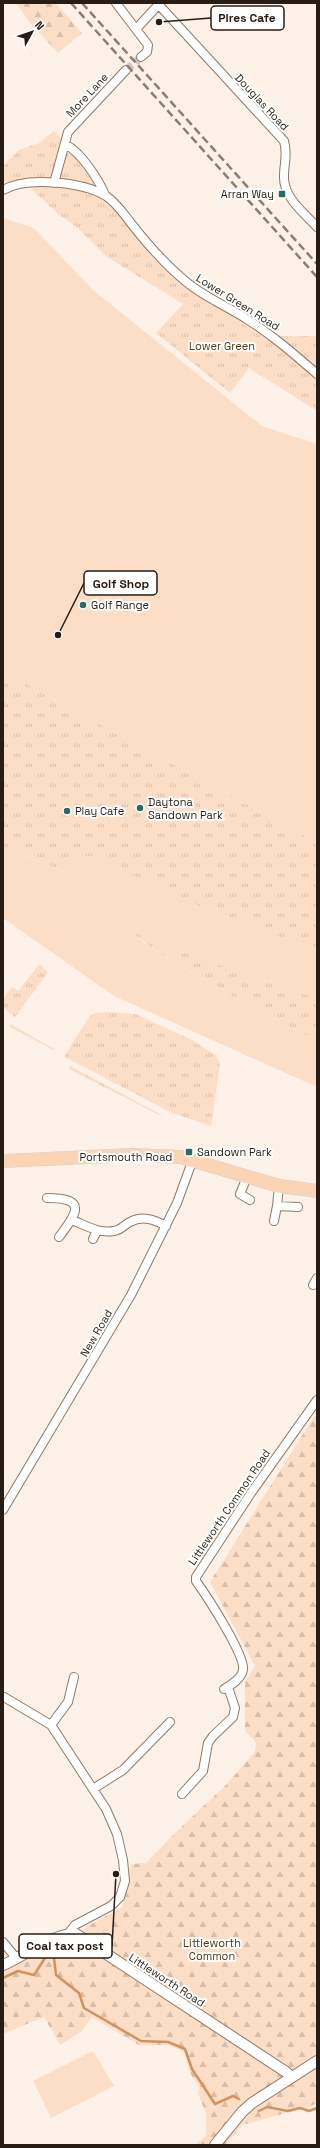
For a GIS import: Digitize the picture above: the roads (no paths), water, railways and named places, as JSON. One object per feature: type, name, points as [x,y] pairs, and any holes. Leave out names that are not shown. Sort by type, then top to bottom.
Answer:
[{"type":"main road","name":"Portsmouth Road","points":[[3,1161],[132,1155],[193,1159],[279,1186],[317,1191]]},
{"type":"street","points":[[116,3],[137,28],[148,45],[147,52],[141,57]]},
{"type":"street","points":[[137,28],[159,4]]},
{"type":"street","name":"Douglas Road","points":[[159,4],[284,141],[286,149],[284,174],[286,190],[317,227]]},
{"type":"street","name":"More Lane","points":[[54,183],[66,145],[68,132],[126,70]]},
{"type":"street","points":[[66,145],[76,151],[100,185],[105,195]]},
{"type":"street","points":[[3,190],[18,184],[54,183],[83,187],[105,195]]},
{"type":"street","name":"Lower Green Road","points":[[105,195],[121,210],[158,255],[184,280],[204,295],[268,333],[317,374]]},
{"type":"street","name":"New Road","points":[[3,1510],[127,1301],[182,1192],[193,1159]]},
{"type":"street","points":[[247,1177],[240,1194],[250,1200]]},
{"type":"street","points":[[274,1221],[279,1186]]},
{"type":"street","points":[[47,1198],[61,1198],[73,1202],[76,1207],[72,1220],[59,1237]]},
{"type":"street","points":[[277,1206],[298,1207]]},
{"type":"street","points":[[72,1220],[97,1231],[115,1231],[130,1222],[146,1219],[166,1226]]},
{"type":"street","points":[[93,1239],[97,1231]]},
{"type":"street","name":"Littleworth Common Road","points":[[182,1794],[203,1771],[208,1743],[213,1736],[233,1717],[235,1708],[226,1688],[238,1679],[243,1671],[242,1661],[211,1603],[196,1581],[196,1577],[251,1493],[317,1400]]},
{"type":"street","points":[[51,1725],[68,1702],[75,1677]]},
{"type":"street","points":[[3,1965],[68,1934],[75,1925],[111,1906],[120,1897],[124,1888],[123,1860],[117,1834],[106,1809],[51,1725],[4,1697]]},
{"type":"street","points":[[93,1789],[123,1770],[170,1722]]},
{"type":"street","name":"Littleworth Road","points":[[68,1934],[76,1934],[286,2072],[291,2077]]},
{"type":"street","points":[[3,1942],[18,1959]]},
{"type":"street","points":[[215,2145],[252,2102],[317,2060]]},
{"type":"waterway","points":[[3,1978],[18,1971],[34,1975],[45,1958],[51,1955],[54,1958],[56,1975],[79,1993],[84,2008],[141,2041],[168,2042],[185,2049],[192,2069],[215,2104],[233,2096],[239,2099]]},
{"type":"waterway","points":[[259,2111],[267,2107],[288,2111],[300,2108],[309,2111],[317,2108]]},
{"type":"tunnel","points":[[126,70],[141,57]]},
{"type":"railway","points":[[71,3],[317,277]]},
{"type":"railway","points":[[82,3],[317,264]]},
{"type":"place","name":"Pires Cafe","points":[[159,22]]},
{"type":"place","name":"Arran Way","points":[[282,194]]},
{"type":"place","name":"Golf Range","points":[[83,605]]},
{"type":"place","name":"Golf Shop","points":[[58,635]]},
{"type":"place","name":"Daytona Sandown Park","points":[[140,808]]},
{"type":"place","name":"Play Cafe","points":[[67,811]]},
{"type":"place","name":"Sandown Park","points":[[189,1152]]},
{"type":"place","name":"Coal tax post","points":[[116,1874]]},
{"type":"park label","name":"Lower Green","points":[[222,346]]},
{"type":"park label","name":"Littleworth Common","points":[[212,1949]]}]
